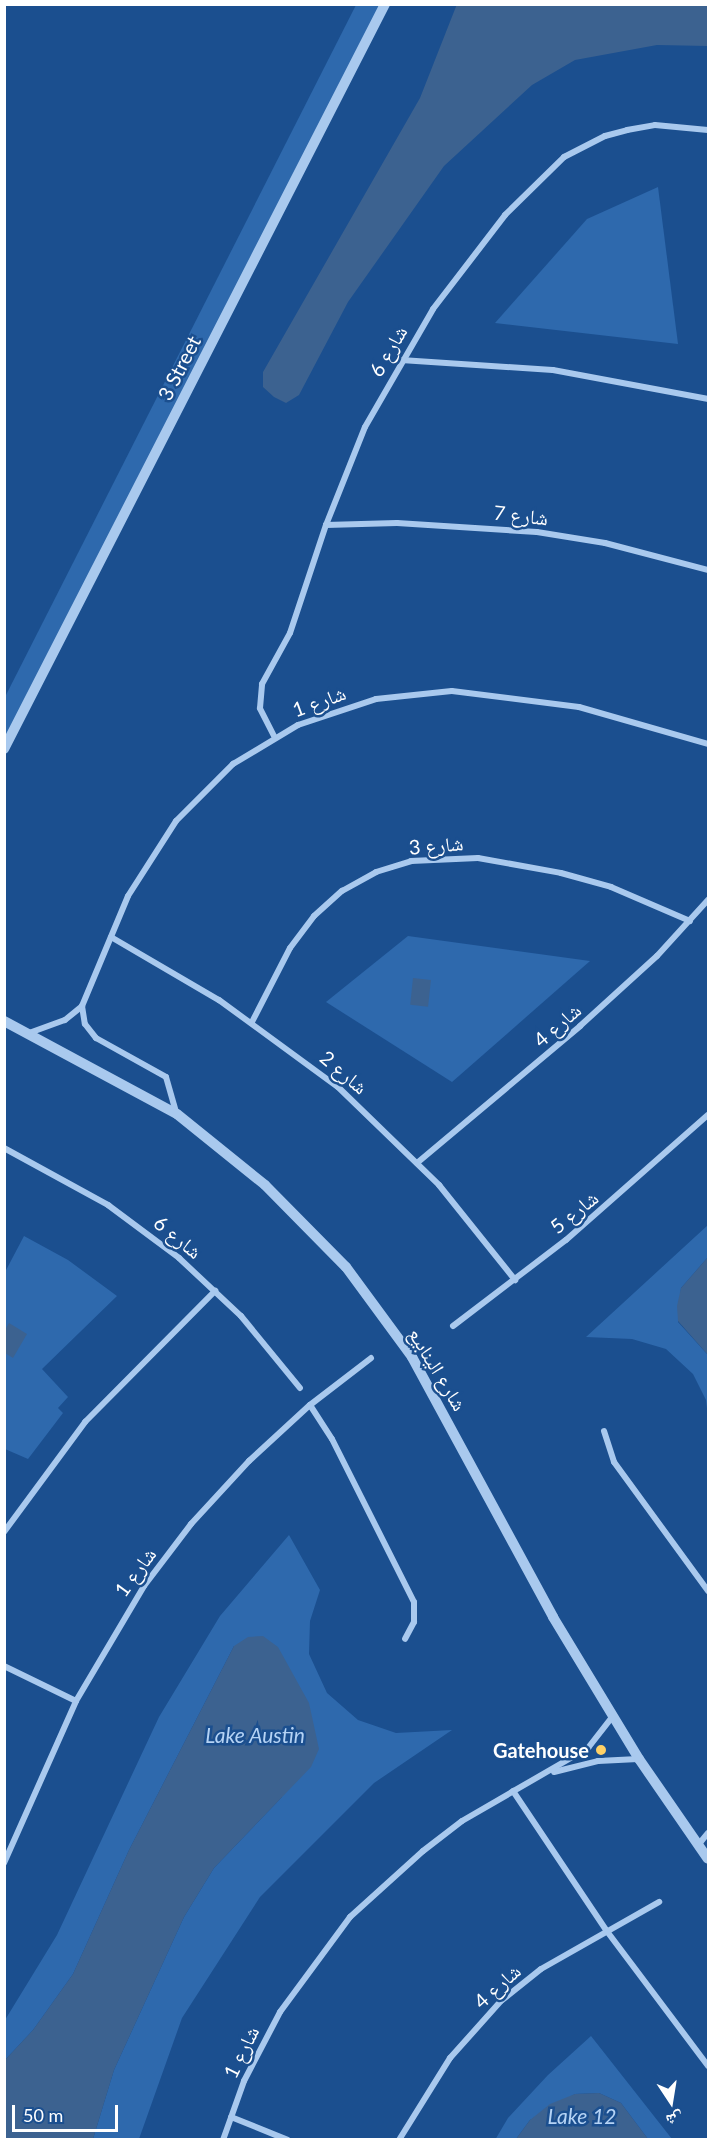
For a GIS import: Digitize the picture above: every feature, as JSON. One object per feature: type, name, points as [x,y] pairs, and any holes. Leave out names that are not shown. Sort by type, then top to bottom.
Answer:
[{"type":"street","name":"3 Street","points":[[4,749],[385,4]]},
{"type":"street","name":"شارع 6","points":[[274,736],[260,708],[260,691],[290,633],[326,525],[366,427],[402,360],[467,261],[505,215],[564,157],[604,136],[627,130],[655,125],[708,130]]},
{"type":"street","points":[[402,360],[553,370],[708,399]]},
{"type":"street","name":"شارع 7","points":[[326,525],[397,523],[537,532],[606,543],[708,570]]},
{"type":"street","name":"شارع 1","points":[[81,1006],[150,857],[176,821],[232,764],[274,736],[332,711],[376,699],[452,692],[579,707],[708,744]]},
{"type":"street","name":"شارع 3","points":[[252,1022],[290,948],[314,916],[342,891],[376,872],[411,861],[478,858],[561,873],[611,887],[690,921]]},
{"type":"street","name":"شارع 4","points":[[417,1163],[580,1026],[690,921],[708,900]]},
{"type":"street","name":"شارع 2","points":[[111,937],[252,1022],[338,1087],[417,1163],[515,1280]]},
{"type":"street","points":[[29,1033],[65,1020],[81,1006],[85,1024],[96,1038],[166,1077],[177,1114]]},
{"type":"street","name":"شارع الينابيع","points":[[4,1021],[177,1114],[222,1148],[306,1225],[381,1311],[441,1406],[524,1565],[612,1716],[639,1759],[708,1857]]},
{"type":"street","name":"شارع 5","points":[[453,1326],[515,1280],[618,1197],[708,1115]]},
{"type":"street","name":"شارع 6","points":[[4,1148],[108,1205],[179,1258],[215,1291],[266,1344],[300,1388]]},
{"type":"street","points":[[6,1527],[85,1422],[215,1291]]},
{"type":"street","name":"شارع 1","points":[[4,1863],[7,1849],[75,1701],[124,1615],[191,1524],[249,1461],[310,1405],[371,1358]]},
{"type":"street","points":[[310,1405],[341,1456],[414,1602],[414,1622],[405,1639]]},
{"type":"street","points":[[604,1431],[614,1462],[708,1591]]},
{"type":"street","points":[[4,1666],[75,1701]]},
{"type":"street","name":"شارع 1","points":[[223,2139],[244,2081],[280,2012],[350,1917],[423,1851],[513,1791],[588,1748],[612,1716]]},
{"type":"street","name":"شارع 1","points":[[542,1775],[598,1761],[639,1759]]},
{"type":"street","points":[[513,1791],[606,1930],[708,2066]]},
{"type":"street","points":[[699,1844],[708,1833]]},
{"type":"street","name":"شارع 4","points":[[399,2139],[435,2078],[483,2019],[541,1969],[606,1930],[659,1902]]},
{"type":"street","points":[[231,2117],[288,2139]]},
{"type":"shaded area","points":[[356,5],[385,5],[5,749],[5,697]]},
{"type":"shaded area","points":[[658,187],[678,344],[495,323],[587,219]]},
{"type":"shaded area","points":[[408,936],[590,961],[452,1082],[326,1002]]},
{"type":"shaded area","points":[[708,1225],[708,1257],[681,1288],[678,1322],[708,1355],[708,1417],[706,1400],[693,1374],[666,1349],[632,1339],[586,1337]]},
{"type":"shaded area","points":[[24,1236],[68,1260],[117,1296],[42,1369],[68,1397],[58,1408],[63,1413],[28,1459],[5,1449],[4,1274]]},
{"type":"shaded area","points":[[289,1535],[320,1590],[310,1621],[309,1654],[327,1693],[358,1720],[396,1733],[452,1730],[374,1783],[260,1897],[182,2018],[139,2139],[93,2139],[114,2070],[184,1917],[214,1868],[282,1797],[234,1646],[129,1850],[73,1974],[33,2030],[5,2060],[5,2020],[57,1935],[159,1717],[220,1616]]},
{"type":"shaded area","points":[[591,2036],[672,2139],[648,2139],[621,2103],[599,2093],[575,2094],[530,2120],[516,2139],[495,2140],[508,2118],[548,2075]]},
{"type":"water","points":[[457,4],[708,5],[708,46],[657,45],[575,60],[532,85],[444,166],[348,302],[299,395],[286,403],[274,397],[263,387],[263,372],[420,98]]},
{"type":"water","points":[[413,978],[431,980],[428,1007],[410,1005]]},
{"type":"water","points":[[708,1257],[708,1355],[678,1321],[677,1306],[681,1288]]},
{"type":"water","points":[[9,1323],[27,1334],[13,1358],[5,1353],[5,1330]]},
{"type":"water","name":"Lake Austin","points":[[263,1636],[278,1647],[309,1703],[319,1749],[311,1767],[214,1868],[184,1917],[114,2070],[93,2139],[5,2139],[5,2060],[33,2030],[73,1974],[129,1850],[234,1646],[248,1637]]},
{"type":"water","name":"Lake 12","points":[[599,2093],[621,2103],[648,2139],[516,2139],[530,2120],[550,2104],[575,2094]]},
{"type":"place","name":"Gatehouse","points":[[601,1750]]}]
